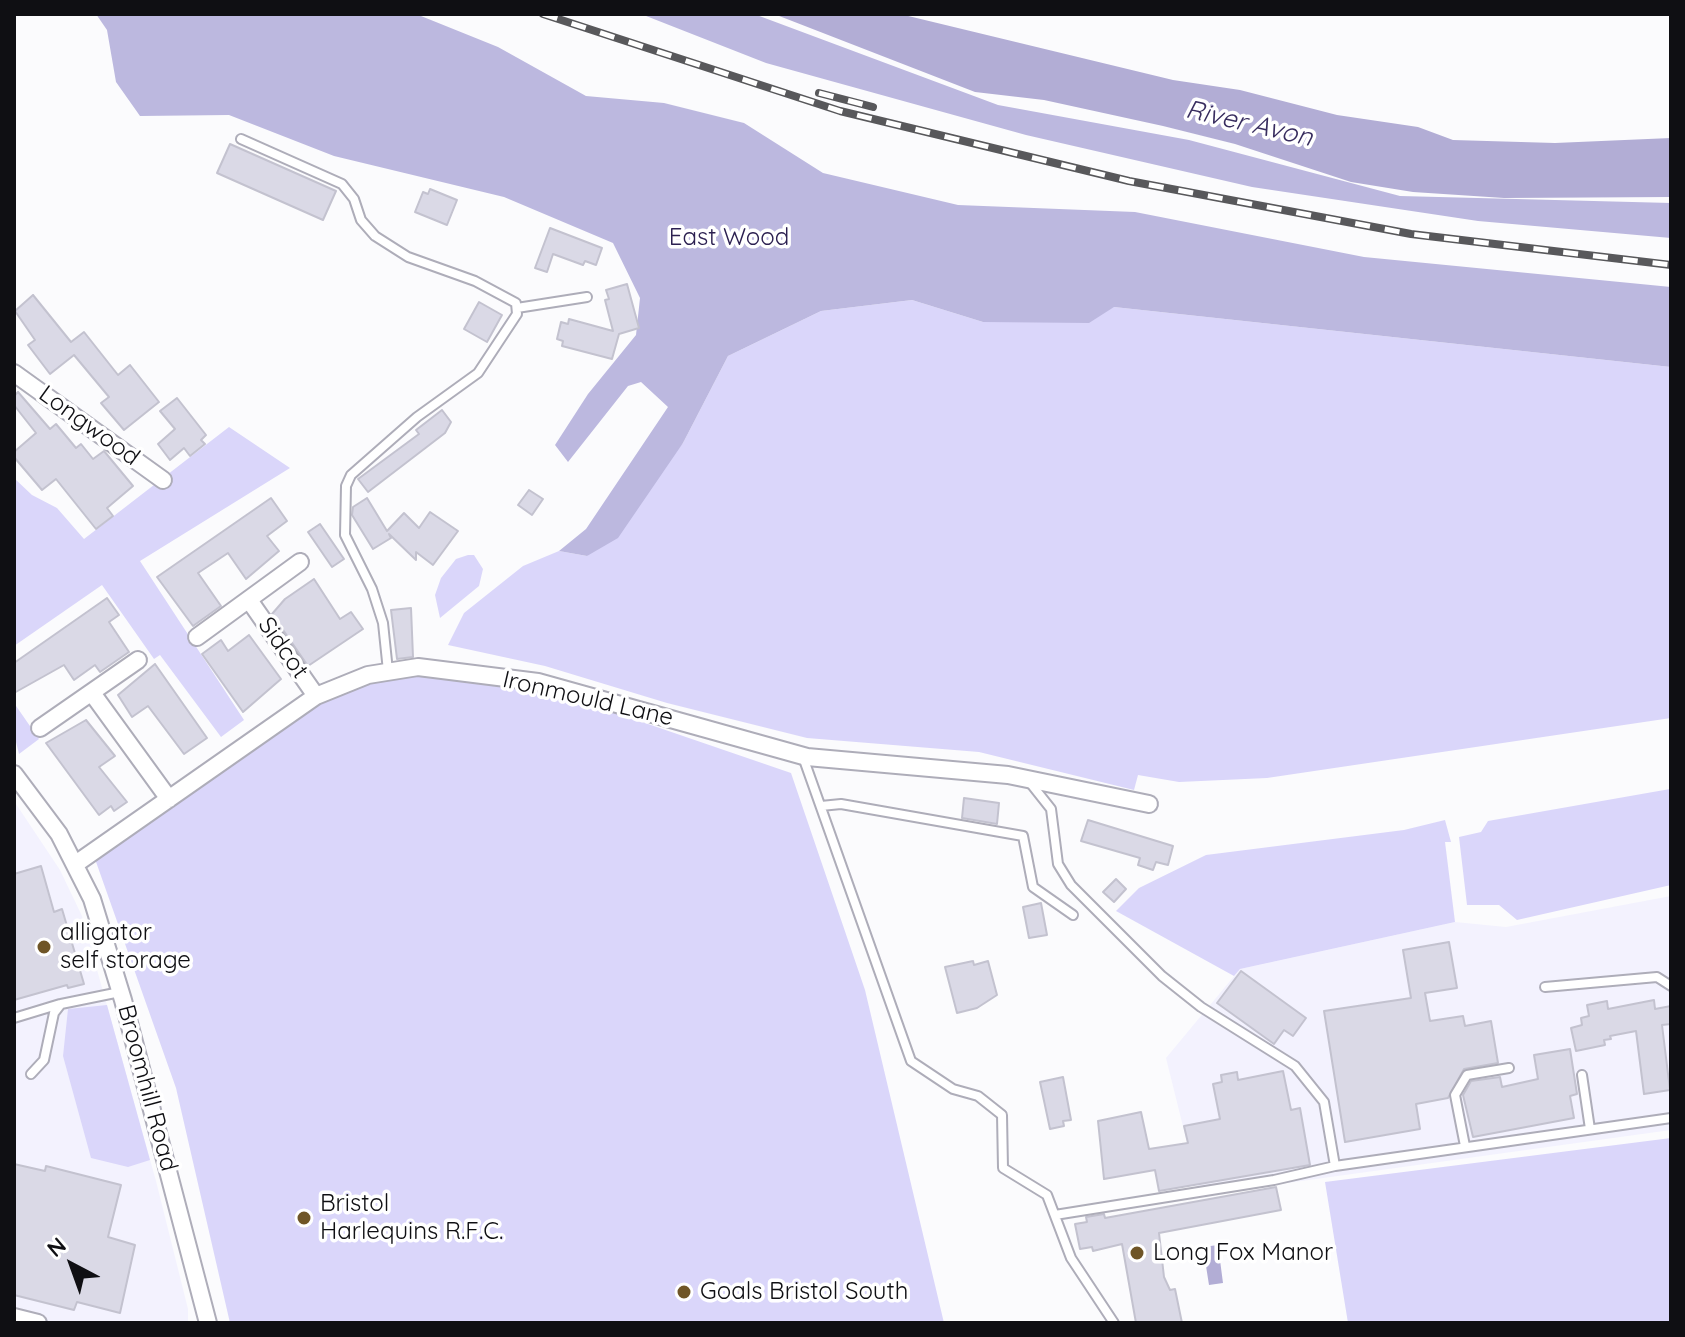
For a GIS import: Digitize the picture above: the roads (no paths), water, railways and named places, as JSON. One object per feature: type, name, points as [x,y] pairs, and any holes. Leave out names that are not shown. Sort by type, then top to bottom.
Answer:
[{"type":"street","name":"Longwood","points":[[14,373],[163,480]]},
{"type":"street","name":"Sidcot","points":[[197,637],[300,562]]},
{"type":"street","name":"Sidcot","points":[[249,600],[316,696]]},
{"type":"street","points":[[40,728],[138,660]]},
{"type":"street","name":"Ironmould Lane","points":[[77,863],[316,696],[368,675],[418,667],[538,682],[803,756],[1028,779],[1149,804]]},
{"type":"street","points":[[92,693],[169,799]]},
{"type":"street","name":"Broomhill Road","points":[[14,774],[77,863],[121,992],[206,1279],[208,1323]]},
{"type":"street","points":[[14,1317],[38,1323]]},
{"type":"lane","points":[[241,139],[342,184],[354,199],[361,220],[375,236],[408,257],[475,281],[516,303],[517,314],[499,346],[478,373],[462,388],[417,417],[351,475],[346,486],[345,535],[372,589],[383,623],[388,672]]},
{"type":"lane","points":[[517,308],[587,297]]},
{"type":"lane","points":[[803,756],[911,1061],[953,1089],[978,1096],[1002,1115],[1003,1168],[1047,1195],[1071,1258],[1114,1323]]},
{"type":"lane","points":[[1028,779],[1051,809],[1058,864],[1071,885],[1162,976],[1201,1007],[1295,1066],[1324,1102],[1335,1166]]},
{"type":"lane","points":[[821,806],[841,804],[1023,836],[1033,887],[1073,915]]},
{"type":"lane","points":[[1545,987],[1657,977],[1671,986]]},
{"type":"lane","points":[[14,1018],[61,1004],[121,992]]},
{"type":"lane","points":[[31,1074],[44,1060],[54,1013],[61,1004]]},
{"type":"lane","points":[[1465,1146],[1455,1095],[1467,1075],[1509,1068]]},
{"type":"lane","points":[[1582,1075],[1590,1129]]},
{"type":"lane","points":[[1055,1215],[1096,1206],[1274,1180],[1335,1166],[1671,1118]]},
{"type":"water","name":"River Avon","points":[[774,14],[900,14],[1173,80],[1240,90],[1337,115],[1418,127],[1453,140],[1555,143],[1671,138],[1671,197],[1504,198],[1413,192],[1351,182],[1235,144],[1163,126],[1044,100],[975,92]]},
{"type":"water","points":[[1218,1245],[1223,1283],[1209,1285],[1203,1247]]},
{"type":"railway","points":[[543,14],[840,111],[1129,181],[1411,234],[1671,265]]},
{"type":"railway","points":[[819,93],[873,107]]},
{"type":"place","name":"alligator self storage","points":[[44,947]]},
{"type":"place","name":"Bristol Harlequins R.F.C.","points":[[304,1218]]},
{"type":"place","name":"Long Fox Manor","points":[[1137,1253]]},
{"type":"place","name":"Goals Bristol South","points":[[684,1292]]},
{"type":"park label","name":"East Wood","points":[[729,238]]}]
